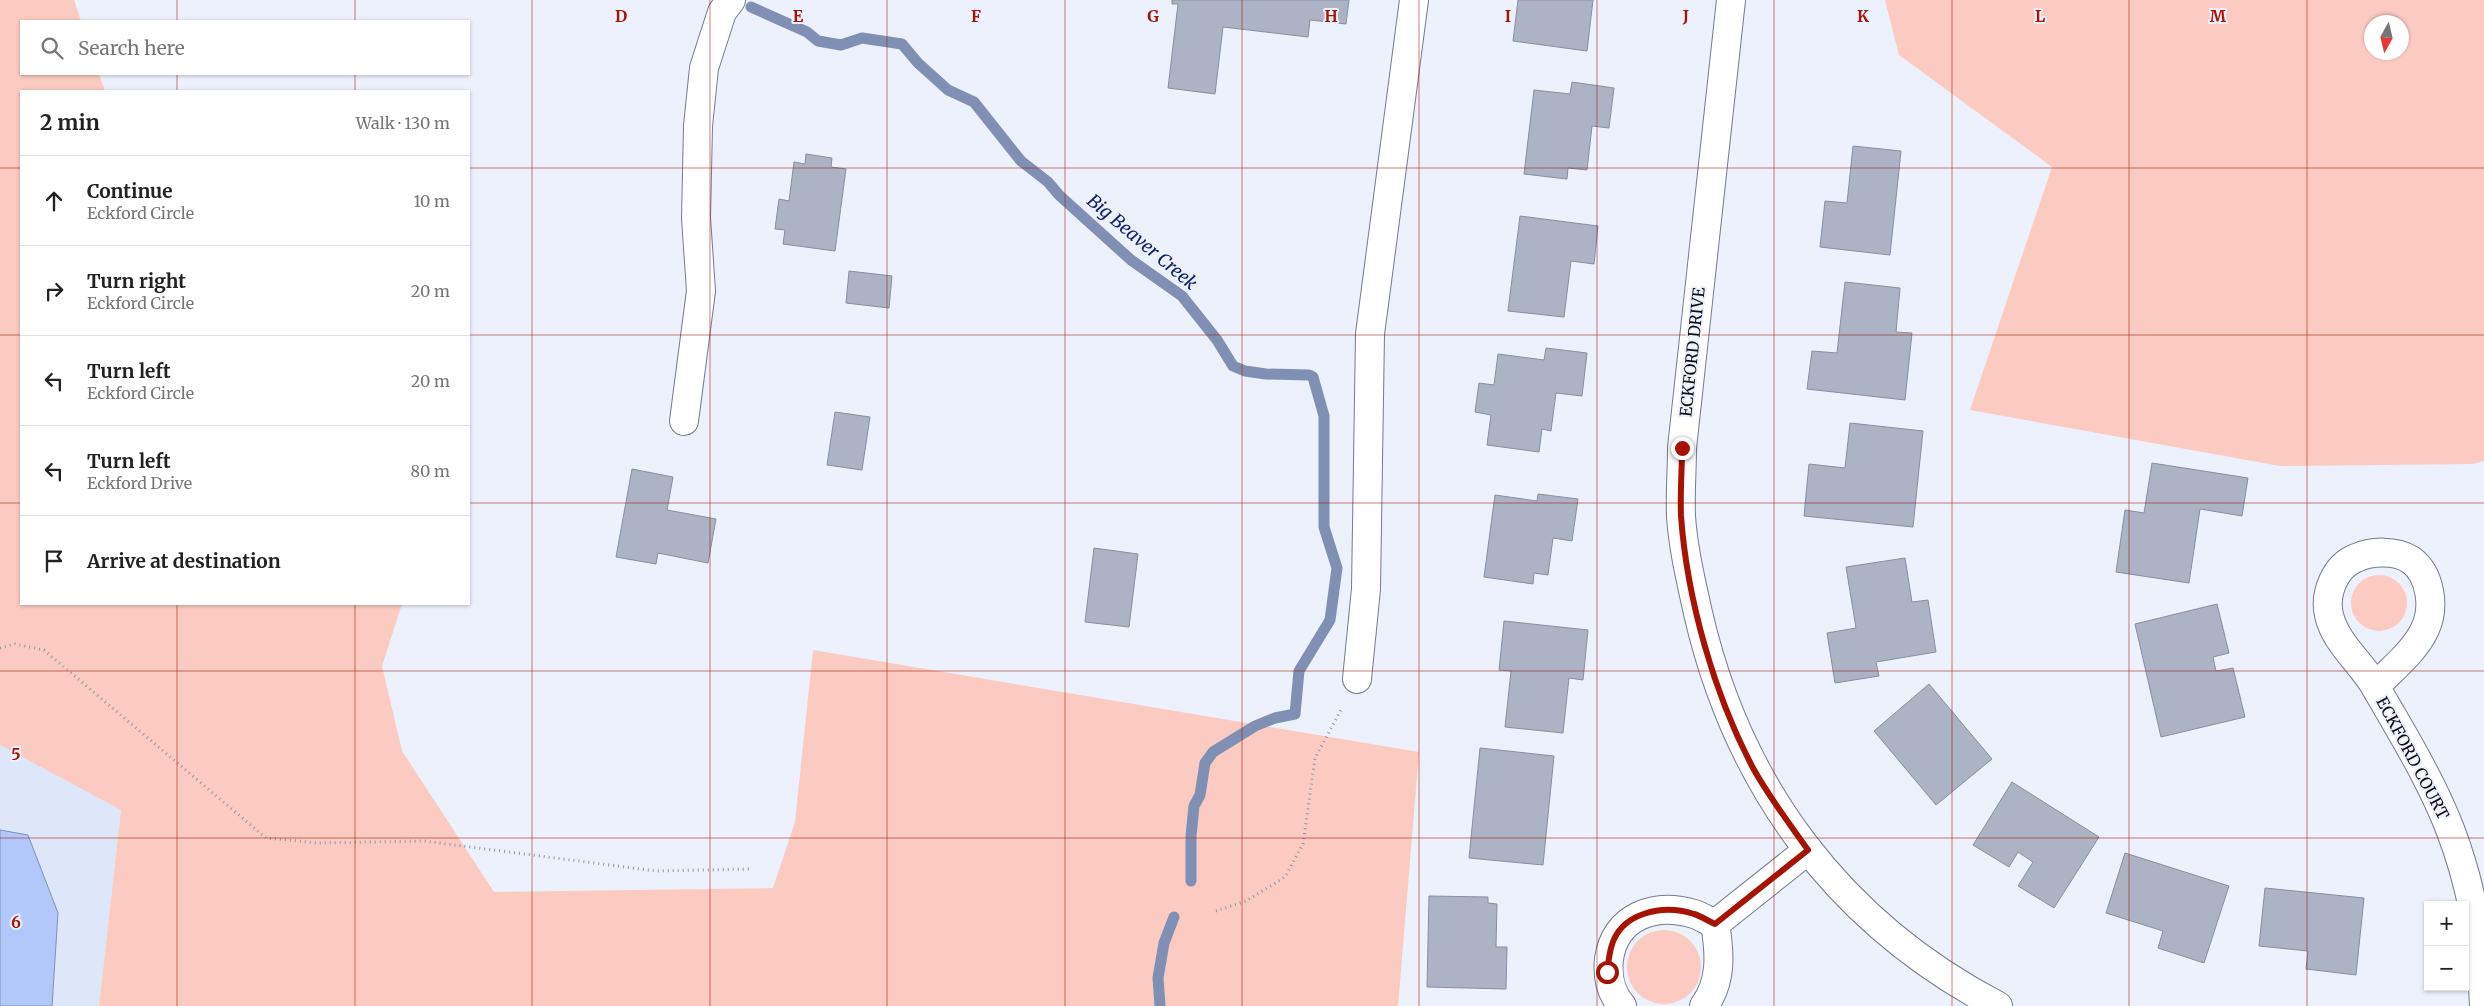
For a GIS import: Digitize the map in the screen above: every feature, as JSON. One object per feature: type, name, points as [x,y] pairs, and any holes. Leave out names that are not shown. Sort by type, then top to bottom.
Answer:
[{"type":"street","points":[[684,421],[701,291],[696,218],[698,126],[704,68],[722,12],[730,0]]},
{"type":"street","points":[[1358,679],[1366,589],[1370,334],[1414,0]]},
{"type":"street","name":"ECKFORD DRIVE","points":[[1731,0],[1684,429],[1681,516],[1692,589],[1716,681],[1753,767],[1778,809],[1808,850],[1840,887],[1916,956],[1998,1006]]},
{"type":"street","name":"ECKFORD COURT","points":[[2376,686],[2413,647],[2425,630],[2431,612],[2431,596],[2423,576],[2411,560],[2391,554],[2375,553],[2356,558],[2343,565],[2334,580],[2329,598],[2329,615],[2337,634],[2376,686],[2430,784],[2450,828],[2477,924],[2484,1006]]},
{"type":"street","points":[[1715,924],[1808,850]]},
{"type":"street","points":[[1622,1006],[1610,987],[1607,972],[1611,948],[1618,932],[1629,921],[1648,912],[1669,910],[1695,914],[1715,924]]},
{"type":"street","points":[[1704,1006],[1714,990],[1719,965],[1715,924]]},
{"type":"path","points":[[0,648],[15,644],[44,650],[266,838],[318,843],[424,841],[656,871],[750,870]]},
{"type":"path","points":[[1216,911],[1246,901],[1285,877],[1302,844],[1315,758],[1358,679]]},
{"type":"shaded area","points":[[0,0],[74,0],[81,20],[20,20],[20,75],[99,75],[105,90],[20,90],[20,605],[402,605],[382,666],[402,751],[494,892],[773,888],[795,822],[813,650],[1419,752],[1398,1006],[99,1006],[121,810],[0,745]]},
{"type":"shaded area","points":[[1885,0],[2484,0],[2484,461],[2473,464],[2280,466],[1970,410],[2052,167],[1899,55]]},
{"type":"shaded area","points":[[2379,575],[2394,580],[2402,588],[2407,603],[2402,618],[2394,626],[2379,631],[2364,626],[2356,618],[2351,603],[2356,588],[2364,580]]},
{"type":"shaded area","points":[[0,745],[121,809],[99,1006],[0,1006]]},
{"type":"shaded area","points":[[1664,930],[1678,933],[1690,941],[1698,953],[1701,967],[1698,981],[1690,993],[1678,1001],[1664,1004],[1650,1001],[1638,993],[1630,981],[1627,967],[1630,953],[1638,941],[1650,933]]},
{"type":"water","points":[[0,830],[28,835],[58,913],[52,1006],[0,1006]]},
{"type":"building","points":[[1172,0],[1349,0],[1346,24],[1310,20],[1308,37],[1223,27],[1215,94],[1168,88],[1178,4],[1172,4]]},
{"type":"building","points":[[1518,0],[1593,0],[1587,51],[1513,41]]},
{"type":"building","points":[[1572,82],[1614,88],[1609,128],[1592,126],[1587,170],[1568,168],[1567,179],[1524,174],[1534,90],[1570,94]]},
{"type":"building","points":[[1853,146],[1901,151],[1890,255],[1820,247],[1825,201],[1847,203]]},
{"type":"building","points":[[806,154],[832,158],[831,167],[846,169],[835,251],[783,244],[785,230],[775,229],[779,199],[789,201],[794,162],[805,164]]},
{"type":"building","points":[[1520,216],[1598,226],[1594,264],[1571,261],[1564,317],[1508,311]]},
{"type":"building","points":[[849,271],[892,276],[889,308],[846,303]]},
{"type":"building","points":[[1845,282],[1900,288],[1896,332],[1912,333],[1905,400],[1807,389],[1812,351],[1837,353]]},
{"type":"building","points":[[1546,348],[1587,353],[1582,396],[1556,393],[1551,431],[1542,429],[1539,452],[1487,445],[1491,415],[1475,412],[1479,383],[1494,385],[1498,354],[1544,360]]},
{"type":"building","points":[[835,412],[870,417],[862,470],[827,465]]},
{"type":"building","points":[[1850,423],[1923,431],[1913,527],[1804,516],[1809,464],[1845,468]]},
{"type":"building","points":[[2152,463],[2248,478],[2242,516],[2200,509],[2189,583],[2116,572],[2125,510],[2144,513]]},
{"type":"building","points":[[632,469],[673,477],[667,510],[716,519],[708,563],[658,553],[656,564],[616,557]]},
{"type":"building","points":[[1538,494],[1578,499],[1572,541],[1553,538],[1548,575],[1534,573],[1533,584],[1484,577],[1495,495],[1537,501]]},
{"type":"building","points":[[1094,548],[1138,554],[1129,627],[1085,622]]},
{"type":"building","points":[[1905,558],[1912,602],[1928,600],[1936,652],[1876,662],[1879,676],[1835,683],[1827,633],[1856,628],[1846,567]]},
{"type":"building","points":[[2217,604],[2229,653],[2213,657],[2216,671],[2233,668],[2245,717],[2161,737],[2135,624]]},
{"type":"building","points":[[1504,621],[1588,630],[1583,680],[1569,678],[1563,733],[1505,727],[1511,671],[1499,670]]},
{"type":"building","points":[[1929,684],[1992,759],[1936,805],[1874,731]]},
{"type":"building","points":[[1480,748],[1554,756],[1543,865],[1469,858]]},
{"type":"building","points":[[2012,782],[2099,837],[2054,908],[2018,886],[2033,862],[2018,852],[2009,867],[1973,845]]},
{"type":"building","points":[[2125,853],[2229,886],[2204,963],[2158,948],[2163,931],[2106,913]]},
{"type":"building","points":[[2265,888],[2364,898],[2356,975],[2306,969],[2308,951],[2259,946]]},
{"type":"building","points":[[1429,896],[1488,897],[1488,903],[1497,904],[1496,947],[1507,947],[1506,989],[1427,987]]},
{"type":"waterway","name":"Big Beaver Creek","points":[[751,7],[807,32],[818,41],[841,45],[862,38],[902,44],[918,63],[948,90],[974,102],[1021,161],[1048,182],[1059,195],[1131,260],[1182,296],[1217,340],[1233,366],[1245,371],[1266,374],[1309,375],[1313,377],[1324,416],[1324,527],[1337,568],[1330,620],[1299,671],[1295,714],[1275,718],[1255,726],[1213,752],[1205,763],[1200,795],[1194,806],[1191,836],[1191,881]]},
{"type":"waterway","name":"Big Beaver Creek","points":[[1160,1006],[1158,978],[1164,943],[1174,917]]},
{"type":"route","points":[[1607,972],[1611,948],[1618,932],[1629,921],[1648,912],[1669,910],[1695,914],[1715,924],[1808,850],[1778,809],[1753,767],[1716,681],[1692,589],[1681,516],[1682,448]]}]
